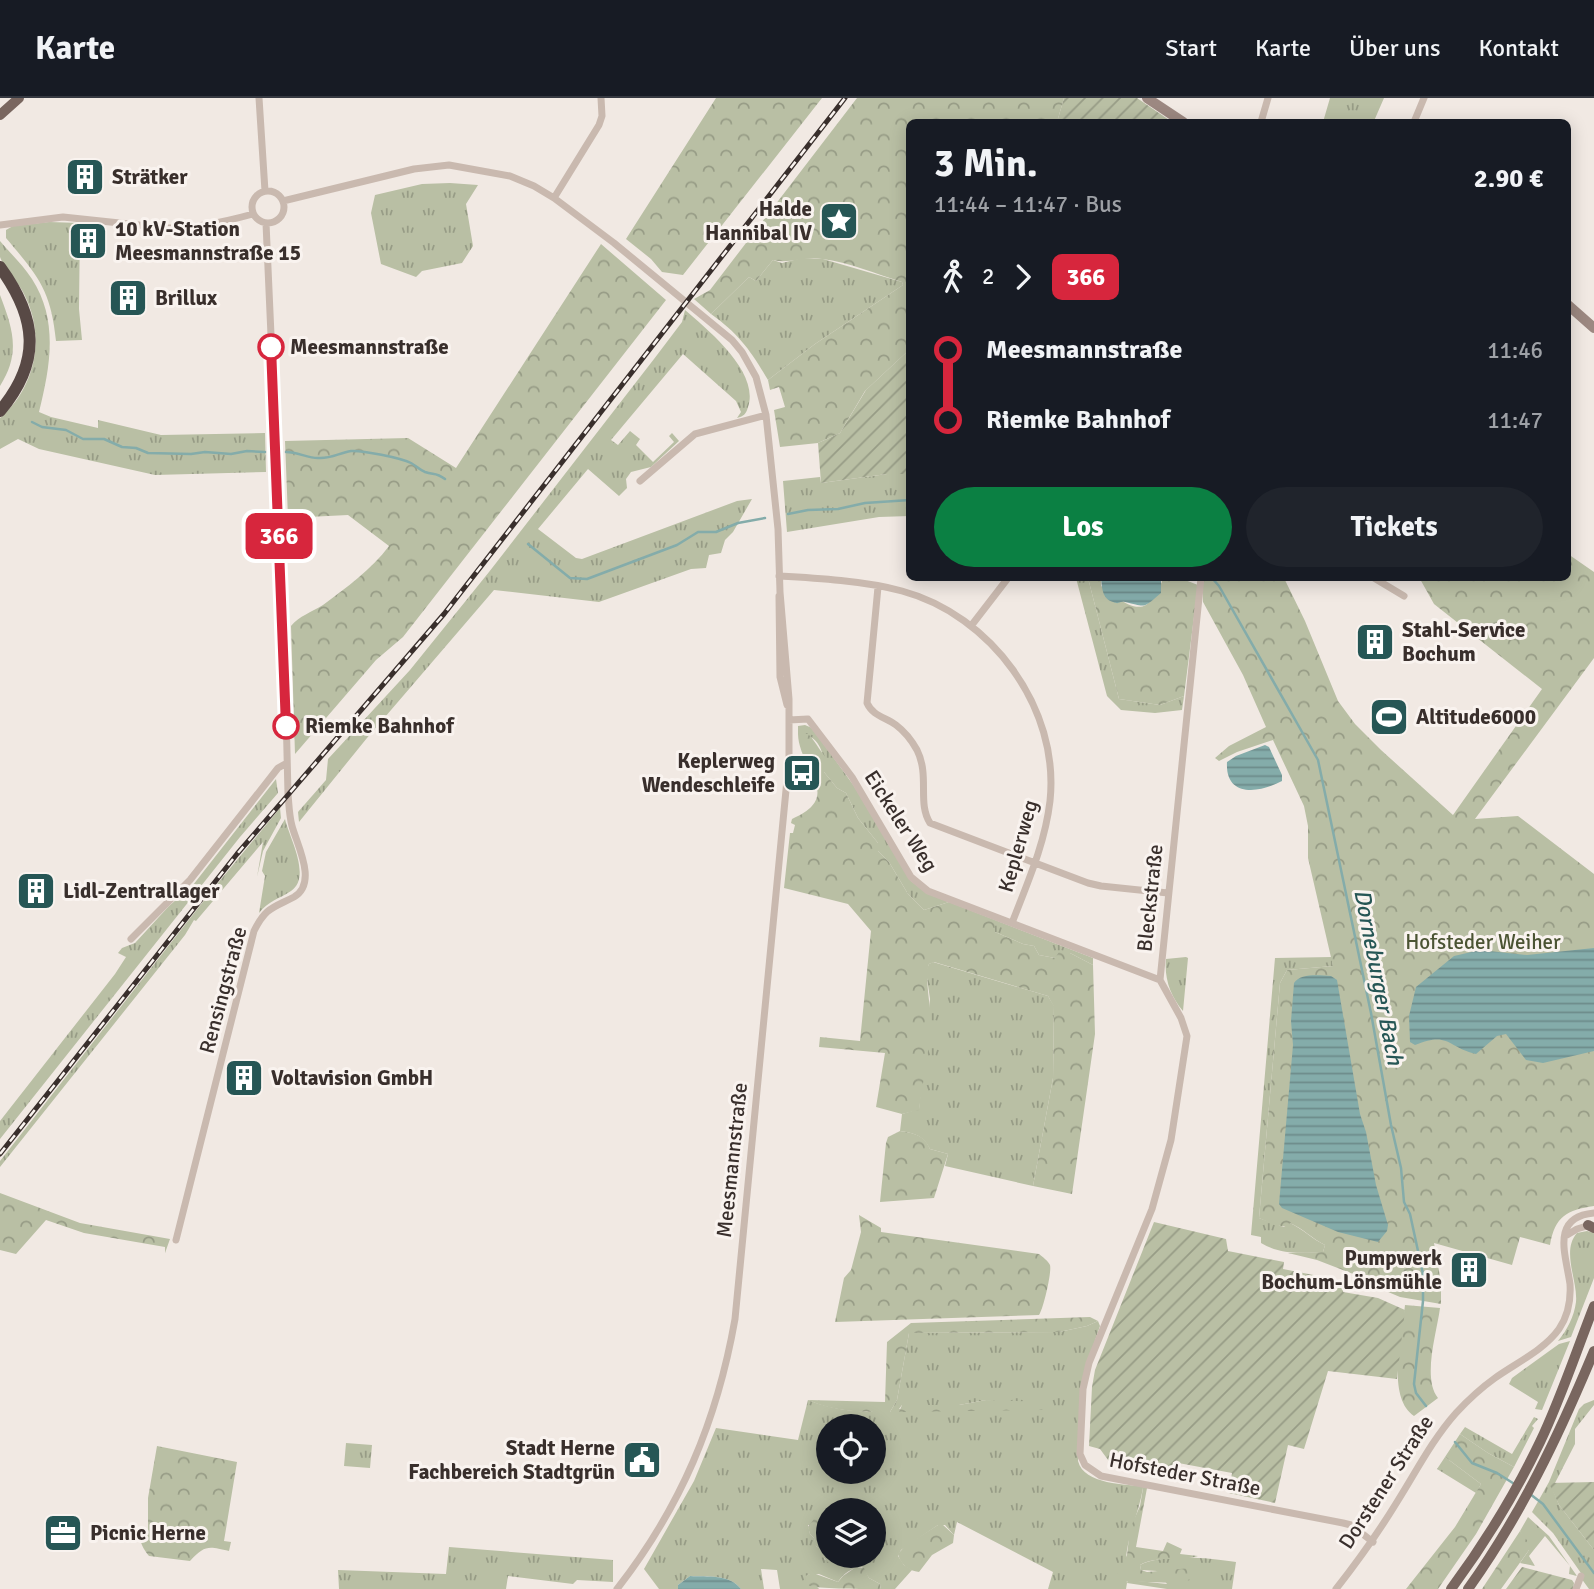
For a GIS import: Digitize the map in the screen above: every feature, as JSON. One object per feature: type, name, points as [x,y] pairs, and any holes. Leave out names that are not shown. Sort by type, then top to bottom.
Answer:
[{"type":"highway","points":[[0,267],[23,306],[29,324],[30,342],[22,381],[0,411]]},
{"type":"highway","points":[[0,278],[17,308],[24,341],[16,377],[0,401]]},
{"type":"main road","points":[[0,115],[19,98]]},
{"type":"main road","points":[[1451,1589],[1488,1536],[1518,1484],[1554,1410],[1594,1306]]},
{"type":"main road","points":[[1468,1589],[1499,1544],[1529,1492],[1567,1415],[1594,1351]]},
{"type":"street","points":[[259,98],[265,191]]},
{"type":"street","points":[[554,198],[599,125],[602,116],[601,98]]},
{"type":"street","points":[[1147,98],[1178,119]]},
{"type":"street","points":[[1262,119],[1268,98]]},
{"type":"street","points":[[1415,119],[1424,98]]},
{"type":"street","name":"Meesmannstraße","points":[[283,201],[414,169],[449,165],[510,176],[554,198],[614,243],[732,340],[756,377],[765,415],[778,529],[789,720],[786,806],[735,1319],[729,1354],[712,1417],[686,1479],[660,1529],[617,1589]]},
{"type":"street","points":[[0,225],[63,217],[185,228],[253,214],[266,223],[281,216],[283,201],[276,192],[265,191],[254,199],[253,214]]},
{"type":"street","name":"Rensingstraße","points":[[176,1240],[254,931],[271,909],[294,897],[304,883],[304,865],[290,816],[266,223]]},
{"type":"street","points":[[1571,309],[1594,328]]},
{"type":"street","points":[[640,481],[695,434],[765,415]]},
{"type":"street","name":"Keplerweg","points":[[779,576],[903,591],[928,601],[971,626],[1007,661],[1024,685],[1037,713],[1047,745],[1051,771],[1050,800],[1046,827],[1012,923]]},
{"type":"street","points":[[971,626],[1006,581]]},
{"type":"street","name":"Bleckstraße","points":[[1151,1214],[1171,1140],[1186,1036],[1181,1018],[1160,979],[1201,581]]},
{"type":"street","points":[[1379,581],[1404,596]]},
{"type":"street","points":[[878,587],[867,703],[871,711],[896,725],[916,750],[925,779],[923,812],[930,823],[1101,886],[1168,893]]},
{"type":"street","name":"Eickeler Weg","points":[[789,720],[808,719],[852,777],[911,877],[919,886],[1160,979]]},
{"type":"street","points":[[131,939],[190,880],[278,768],[287,763]]},
{"type":"street","points":[[1592,1226],[1567,1235],[1567,1226],[1575,1219],[1594,1213]]},
{"type":"street","name":"Hofsteder Straße","points":[[1151,1214],[1089,1363],[1083,1389],[1080,1430],[1080,1454],[1085,1465],[1101,1476],[1351,1525],[1373,1542]]},
{"type":"street","name":"Dorstener Straße","points":[[1336,1589],[1373,1542],[1433,1443],[1455,1414],[1493,1379],[1542,1345],[1562,1325],[1570,1301],[1563,1249],[1567,1235]]},
{"type":"street","points":[[1576,1589],[1581,1576]]},
{"type":"green space","points":[[716,98],[822,98],[683,275],[662,272],[651,259],[626,239]]},
{"type":"green space","points":[[857,98],[1064,98],[1058,119],[906,119],[906,353],[865,391],[840,433],[818,443],[780,447],[774,410],[785,407],[779,387],[770,390],[768,380],[815,344],[903,285],[902,282],[852,265],[816,258],[773,260],[756,281],[749,277],[711,314],[694,299],[710,290]]},
{"type":"green space","points":[[1064,98],[1137,98],[1168,119],[1058,119]]},
{"type":"green space","points":[[1330,98],[1384,98],[1375,119],[1324,119]]},
{"type":"green space","points":[[422,184],[478,185],[466,204],[473,246],[462,263],[422,271],[416,277],[381,264],[371,213],[375,195]]},
{"type":"green space","points":[[49,222],[80,223],[79,309],[82,340],[56,341],[51,309],[41,285],[6,238],[6,230],[13,226]]},
{"type":"green space","points":[[0,241],[32,279],[46,311],[49,361],[39,412],[98,428],[98,420],[161,435],[265,433],[266,472],[155,475],[39,449],[18,439],[0,449],[0,418],[22,391],[34,360],[36,344],[31,310],[22,290],[0,257]]},
{"type":"green space","points":[[601,244],[666,300],[403,637],[376,660],[295,754],[291,626],[350,585],[375,563],[389,546],[348,515],[288,518],[285,441],[408,438],[456,468]]},
{"type":"green space","points":[[802,258],[823,259],[902,282],[903,285],[815,344],[768,380],[744,344],[711,314],[749,277],[756,281],[773,260],[782,263]]},
{"type":"green space","points":[[0,295],[11,330],[13,352],[7,374],[0,386]]},
{"type":"green space","points":[[685,310],[718,340],[739,366],[750,394],[745,413],[737,418],[741,412],[736,401],[683,354],[611,440],[618,445],[630,431],[640,439],[636,445],[653,462],[674,442],[669,436],[672,433],[679,441],[651,467],[631,472],[626,479],[627,488],[619,496],[588,469],[538,529],[576,558],[582,559],[737,501],[752,499],[733,532],[725,540],[721,553],[709,555],[706,568],[691,569],[599,602],[494,590],[299,822],[298,812],[326,780],[328,759],[410,670],[489,572],[682,322]]},
{"type":"green space","points":[[906,353],[906,474],[821,483],[818,443],[840,433],[866,390]]},
{"type":"green space","points":[[906,474],[906,516],[879,517],[787,532],[783,481],[820,477],[821,483]]},
{"type":"green space","points":[[1571,556],[1594,572],[1594,658],[1475,819],[1518,816],[1594,874],[1594,1206],[1564,1216],[1555,1227],[1550,1245],[1520,1237],[1512,1265],[1434,1243],[1441,1282],[1441,1304],[1400,1297],[1361,1277],[1317,1260],[1288,1253],[1323,1252],[1325,1245],[1290,1223],[1288,1227],[1275,1225],[1259,1218],[1280,983],[1287,970],[1333,966],[1308,858],[1308,826],[1304,806],[1273,740],[1219,761],[1215,758],[1229,746],[1266,727],[1243,675],[1203,602],[1202,581],[1285,581],[1338,701],[1355,724],[1381,750],[1453,815],[1542,689],[1434,604],[1421,581],[1571,581]]},
{"type":"green space","points":[[1077,581],[1089,581],[1119,699],[1160,705],[1184,696],[1182,710],[1155,713],[1121,710],[1107,696]]},
{"type":"green space","points":[[1089,581],[1101,581],[1101,586],[1122,601],[1140,607],[1153,597],[1162,581],[1188,581],[1198,585],[1184,696],[1160,705],[1119,699]]},
{"type":"green space","points":[[798,726],[812,728],[854,786],[911,881],[928,894],[949,902],[924,910],[908,894],[889,862],[878,851],[878,843],[858,818],[846,793],[837,788],[824,772],[822,752],[816,741],[798,734]]},
{"type":"green space","points":[[798,734],[808,734],[832,762],[833,767],[824,772],[837,788],[846,793],[858,818],[878,843],[878,851],[889,862],[908,894],[924,910],[949,902],[995,920],[995,932],[1034,946],[1039,955],[1055,958],[1059,952],[1070,953],[1093,965],[1095,1034],[1072,1194],[1033,1186],[1053,1078],[1054,1007],[1048,996],[934,962],[929,964],[927,984],[931,1023],[919,1110],[902,1114],[876,1107],[885,1053],[819,1047],[820,1037],[860,1041],[871,931],[848,904],[784,888],[790,833],[793,833],[795,825],[791,823],[792,819],[808,810],[815,801],[817,791],[800,747]]},
{"type":"green space","points":[[276,779],[278,793],[0,1139],[0,1121],[115,974],[126,957],[118,953],[122,948],[135,943],[169,906],[193,885]]},
{"type":"green space","points":[[280,808],[281,818],[263,851],[257,877],[263,842],[196,921],[194,920],[185,935],[0,1167],[0,1161],[213,889]]},
{"type":"green space","points":[[285,819],[299,867],[297,885],[259,913],[266,852]]},
{"type":"green space","points":[[995,920],[1093,958],[1093,965],[1070,953],[1055,958],[1039,955],[1034,946],[995,932]]},
{"type":"green space","points":[[1186,957],[1183,1011],[1169,987],[1166,959]]},
{"type":"green space","points":[[1332,957],[1333,966],[1287,970],[1280,983],[1259,1218],[1284,1227],[1290,1223],[1325,1245],[1323,1252],[1283,1251],[1268,1247],[1261,1243],[1261,1237],[1251,1235],[1275,958]]},
{"type":"green space","points":[[933,962],[1048,996],[1054,1006],[1053,1078],[1033,1186],[945,1166],[948,1154],[930,1149],[918,1136],[900,1131],[902,1114],[919,1109],[930,999],[926,971]]},
{"type":"green space","points":[[900,1131],[918,1135],[930,1149],[948,1154],[934,1198],[880,1202],[886,1143],[888,1137]]},
{"type":"green space","points":[[0,1193],[80,1223],[170,1239],[165,1253],[165,1247],[84,1233],[46,1220],[16,1254],[0,1250]]},
{"type":"green space","points":[[859,1215],[881,1228],[881,1232],[1039,1254],[1048,1262],[1050,1269],[1047,1291],[1039,1315],[835,1322],[844,1278],[851,1270],[861,1232]]},
{"type":"green space","points":[[1154,1222],[1226,1239],[1228,1251],[1284,1262],[1283,1269],[1344,1281],[1343,1292],[1378,1298],[1405,1310],[1397,1379],[1328,1371],[1304,1449],[1288,1445],[1275,1503],[1229,1493],[1232,1473],[1173,1462],[1170,1477],[1114,1468],[1100,1449],[1089,1446],[1095,1370]]},
{"type":"green space","points":[[1577,1233],[1594,1233],[1594,1278],[1571,1337],[1558,1341],[1570,1323],[1576,1302],[1570,1257],[1572,1240]]},
{"type":"green space","points":[[1405,1305],[1440,1308],[1431,1367],[1433,1389],[1438,1398],[1414,1416],[1405,1407],[1398,1381]]},
{"type":"green space","points":[[1090,1317],[1098,1321],[1059,1332],[909,1333],[897,1400],[890,1412],[838,1409],[808,1400],[885,1402],[887,1342],[911,1323]]},
{"type":"green space","points":[[1098,1321],[1100,1326],[1088,1361],[1078,1461],[1082,1469],[1088,1475],[1107,1482],[1147,1487],[1143,1488],[1128,1545],[1126,1589],[1048,1589],[1053,1572],[957,1522],[954,1535],[945,1525],[938,1525],[901,1550],[898,1556],[904,1565],[912,1570],[895,1589],[881,1589],[880,1584],[869,1578],[863,1568],[886,1568],[886,1498],[816,1498],[816,1525],[808,1525],[816,1546],[816,1568],[855,1568],[838,1582],[819,1574],[807,1575],[819,1589],[780,1589],[777,1570],[761,1569],[764,1589],[741,1589],[725,1579],[690,1576],[678,1585],[678,1589],[659,1589],[644,1569],[694,1481],[716,1428],[798,1440],[808,1400],[848,1410],[890,1412],[897,1400],[909,1333],[1059,1332]],"holes":[[[986,1400],[1042,1410],[899,1409],[902,1405],[959,1405]]]},
{"type":"green space","points":[[1570,1341],[1542,1410],[1535,1409],[1538,1402],[1509,1384],[1512,1378],[1559,1344]]},
{"type":"green space","points":[[986,1400],[1049,1402],[1053,1405],[1042,1410],[899,1412],[902,1405],[959,1405]]},
{"type":"green space","points":[[1594,1400],[1594,1405],[1575,1429],[1575,1444],[1555,1483],[1550,1483],[1559,1505],[1594,1550],[1594,1589],[1589,1589],[1553,1533],[1532,1512],[1549,1482],[1579,1409]]},
{"type":"green space","points":[[1534,1417],[1538,1419],[1532,1426],[1534,1428],[1514,1467],[1460,1434],[1465,1427],[1512,1454]]},
{"type":"green space","points":[[1460,1434],[1514,1467],[1476,1534],[1438,1589],[1406,1589],[1455,1527],[1481,1484],[1445,1457]]},
{"type":"green space","points":[[346,1443],[372,1445],[370,1468],[344,1466]]},
{"type":"green space","points":[[157,1446],[237,1462],[224,1541],[231,1542],[229,1551],[207,1548],[190,1561],[149,1556],[143,1547],[140,1530],[148,1530],[148,1498]]},
{"type":"green space","points":[[1445,1457],[1481,1484],[1476,1493],[1437,1469]]},
{"type":"green space","points":[[1594,1482],[1594,1550],[1559,1505],[1549,1483]]},
{"type":"green space","points":[[1143,1488],[1147,1488],[1136,1547],[1163,1551],[1167,1542],[1182,1549],[1180,1554],[1198,1556],[1154,1560],[1140,1565],[1141,1570],[1147,1572],[1191,1568],[1196,1573],[1193,1578],[1180,1583],[1114,1581],[1127,1555],[1130,1529],[1140,1506]]},
{"type":"green space","points":[[1528,1517],[1549,1536],[1570,1566],[1545,1536],[1529,1556],[1535,1566],[1520,1563],[1529,1550],[1520,1531]]},
{"type":"green space","points":[[816,1519],[816,1546],[814,1538],[808,1527]]},
{"type":"green space","points":[[942,1524],[954,1535],[953,1543],[932,1555],[919,1572],[906,1566],[898,1554],[905,1546]]},
{"type":"green space","points":[[1520,1531],[1529,1543],[1529,1550],[1501,1589],[1482,1589]]},
{"type":"green space","points":[[449,1547],[613,1560],[613,1582],[577,1580],[573,1584],[508,1576],[506,1589],[339,1589],[338,1570],[446,1574]]},
{"type":"green space","points":[[1200,1558],[1236,1562],[1232,1589],[1167,1589],[1127,1583],[1128,1580],[1167,1584],[1157,1571],[1141,1570],[1140,1565],[1149,1561]]},
{"type":"green space","points":[[1570,1566],[1577,1576],[1569,1574]]},
{"type":"green space","points":[[1522,1567],[1572,1580],[1573,1589],[1506,1589]]},
{"type":"green space","points":[[855,1568],[864,1568],[869,1578],[880,1584],[881,1589],[810,1586],[805,1576],[813,1573],[838,1582]]},
{"type":"water","points":[[1101,581],[1161,581],[1161,593],[1144,605],[1115,603],[1109,600],[1102,589]]},
{"type":"water","points":[[1265,745],[1269,747],[1282,775],[1282,781],[1254,790],[1238,787],[1228,774],[1227,762]]},
{"type":"water","name":"Hofsteder Weiher","points":[[1594,948],[1594,1051],[1543,1063],[1526,1060],[1506,1034],[1497,1036],[1476,1054],[1442,1040],[1415,1045],[1410,1042],[1409,1016],[1416,987],[1454,956],[1480,950],[1527,955]]},
{"type":"water","points":[[1305,976],[1331,976],[1337,980],[1360,1114],[1388,1225],[1387,1231],[1378,1242],[1338,1232],[1282,1208],[1279,1204],[1293,1045],[1291,1021],[1294,983]]},
{"type":"water","points":[[690,1576],[725,1579],[741,1589],[678,1589],[678,1585]]},
{"type":"waterway","name":"Dorneburger Bach","points":[[32,422],[42,427],[66,430],[83,439],[104,439],[122,447],[136,448],[148,453],[265,452]]},
{"type":"waterway","name":"Dorneburger Bach","points":[[286,452],[314,458],[331,457],[351,451],[372,453],[406,461],[445,479]]},
{"type":"waterway","name":"Dorneburger Bach","points":[[788,514],[906,500]]},
{"type":"waterway","name":"Dorneburger Bach","points":[[528,544],[570,578],[587,579],[677,545],[698,532],[716,532],[738,523],[765,518]]},
{"type":"waterway","name":"Dorneburger Bach","points":[[1215,581],[1318,760],[1371,1013],[1401,1168],[1404,1202],[1410,1214],[1423,1274],[1423,1301],[1414,1384],[1416,1393],[1426,1406]]},
{"type":"waterway","name":"Dorneburger Bach","points":[[1455,1442],[1472,1463],[1497,1473],[1516,1485]]},
{"type":"waterway","name":"Dorneburger Bach","points":[[1530,1494],[1543,1504],[1594,1573]]},
{"type":"railway","points":[[0,1154],[237,854],[444,614],[845,98]]},
{"type":"bus line","name":"366","points":[[271,347],[286,726]]},
{"type":"place","name":"Strätker","points":[[85,177]]},
{"type":"place","name":"Halde Hannibal IV","points":[[839,221]]},
{"type":"place","name":"10 kV-Station Meesmannstraße 15","points":[[88,241]]},
{"type":"place","name":"Brillux","points":[[128,298]]},
{"type":"place","name":"Meesmannstraße","points":[[271,347]]},
{"type":"place","name":"Stahl-Service Bochum","points":[[1375,642]]},
{"type":"place","name":"Altitude6000","points":[[1389,717]]},
{"type":"place","name":"Riemke Bahnhof","points":[[286,726]]},
{"type":"place","name":"Keplerweg Wendeschleife","points":[[802,773]]},
{"type":"place","name":"Lidl-Zentrallager","points":[[36,891]]},
{"type":"place","name":"Voltavision GmbH","points":[[244,1078]]},
{"type":"place","name":"Pumpwerk Bochum-Lönsmühle","points":[[1469,1270]]},
{"type":"place","name":"Stadt Herne Fachbereich Stadtgrün","points":[[642,1460]]},
{"type":"place","name":"Picnic Herne","points":[[63,1533]]}]
